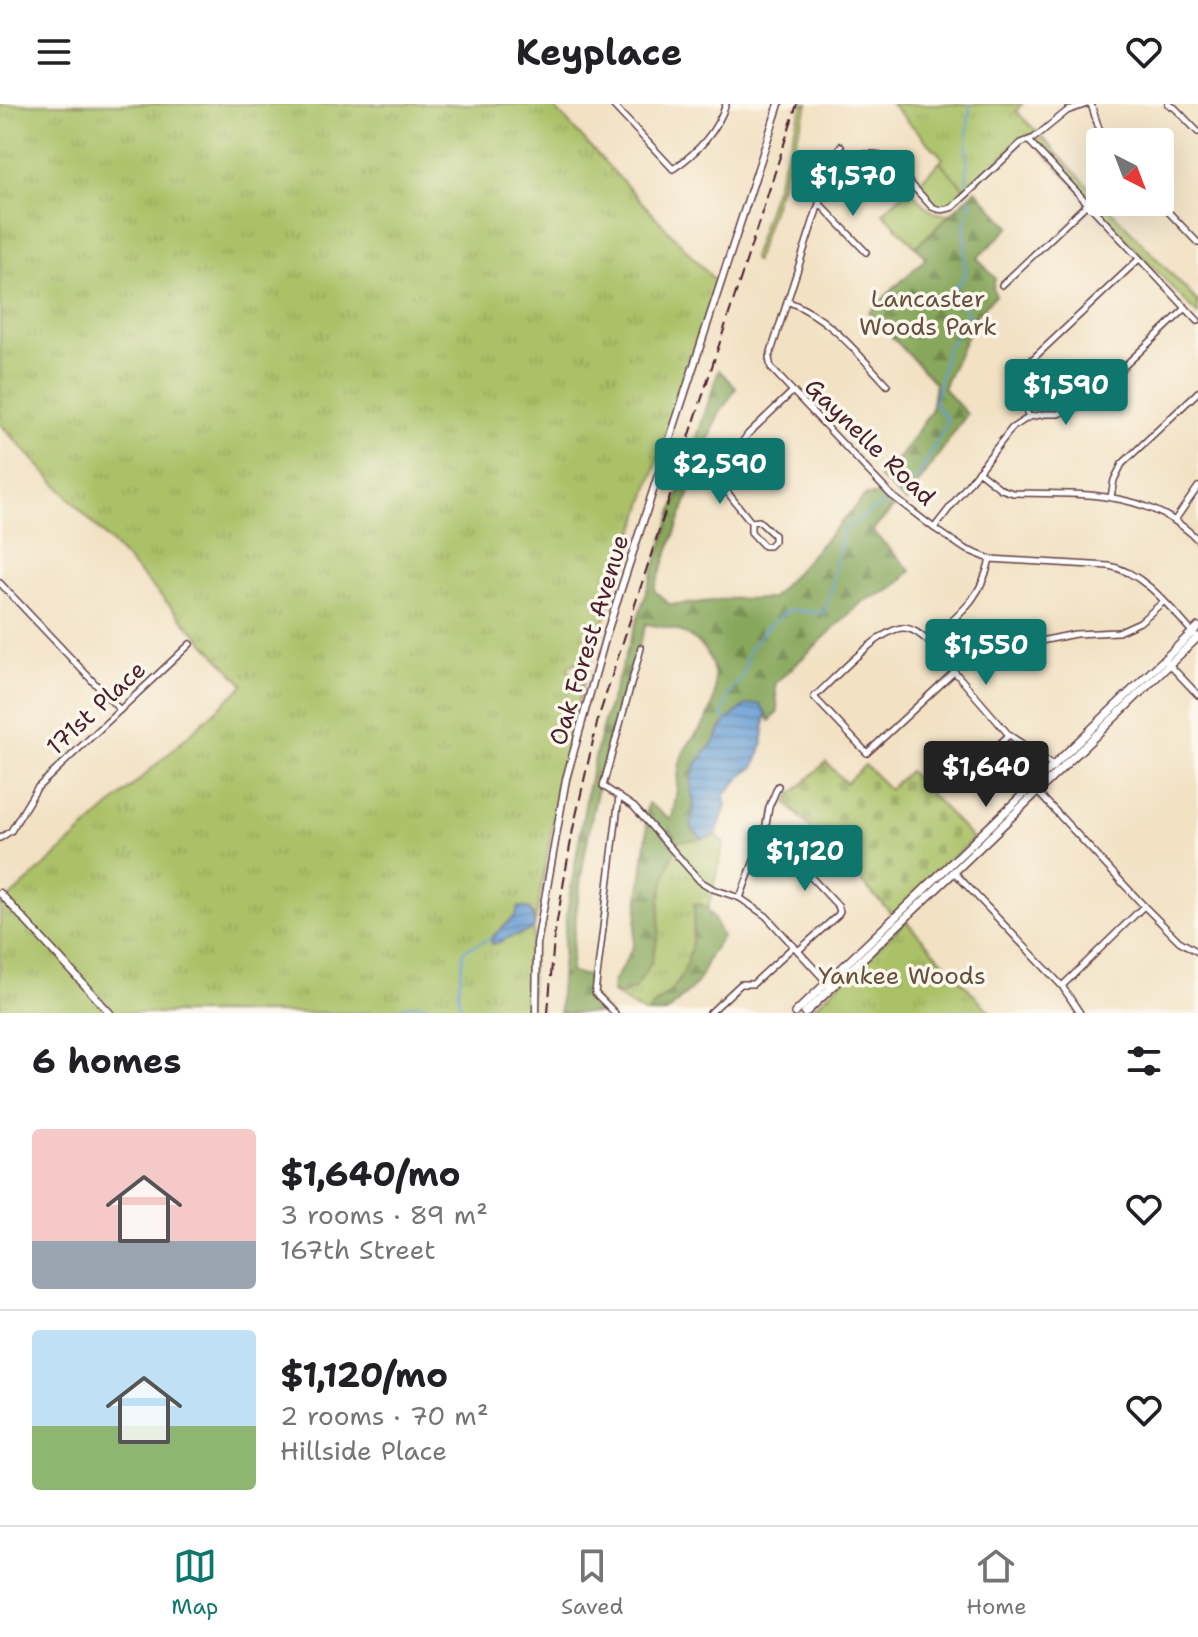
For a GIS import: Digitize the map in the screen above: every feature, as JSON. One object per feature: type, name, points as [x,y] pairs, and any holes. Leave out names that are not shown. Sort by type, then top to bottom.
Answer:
[{"type":"main road","points":[[795,1013],[951,870],[1196,634]]},
{"type":"main road","points":[[805,1013],[829,985]]},
{"type":"street","points":[[612,104],[673,169],[711,135],[726,104]]},
{"type":"street","name":"Oak Forest Avenue","points":[[536,1013],[537,944],[566,779],[607,632],[779,104]]},
{"type":"street","points":[[838,154],[875,154],[888,159],[932,207],[945,210],[953,207],[1015,148],[1041,133],[1067,111],[1089,104],[1099,128]]},
{"type":"street","points":[[1168,104],[1198,132]]},
{"type":"street","points":[[1029,141],[1086,203]]},
{"type":"street","name":"Gaynelle Road","points":[[841,146],[833,160],[769,358],[771,368],[891,495],[965,549],[990,559],[1115,567],[1140,579],[1196,634]]},
{"type":"street","points":[[819,203],[866,252]]},
{"type":"street","points":[[1002,285],[1086,205]]},
{"type":"street","points":[[1098,216],[1198,321]]},
{"type":"street","points":[[1172,216],[1198,243]]},
{"type":"street","points":[[1029,417],[1018,387],[1022,369],[1139,259]]},
{"type":"street","points":[[787,301],[808,309],[831,326],[887,385]]},
{"type":"street","points":[[934,528],[1007,433],[1029,417],[1058,414],[1083,405],[1186,308]]},
{"type":"street","points":[[751,522],[759,521],[774,535],[774,541],[769,546],[764,546],[751,532],[751,522],[720,483],[718,475],[758,424],[792,392]]},
{"type":"street","points":[[1111,497],[1114,480],[1122,464],[1198,392]]},
{"type":"street","points":[[978,471],[1001,489],[1013,493],[1131,500],[1175,520],[1198,540]]},
{"type":"street","points":[[1175,520],[1198,487]]},
{"type":"street","points":[[929,642],[973,601],[985,581],[990,559]]},
{"type":"street","points":[[0,583],[120,710]]},
{"type":"street","points":[[1041,641],[1075,634],[1118,632],[1140,622],[1163,602]]},
{"type":"street","points":[[954,672],[867,753],[814,697],[879,637],[902,628],[916,632],[929,642],[1009,735],[1055,768]]},
{"type":"street","name":"171st Place","points":[[0,838],[11,831],[37,788],[190,644]]},
{"type":"street","points":[[641,648],[603,786],[634,807],[700,881],[740,898],[766,916],[829,985]]},
{"type":"street","points":[[1166,662],[1198,695]]},
{"type":"street","points":[[970,772],[1009,735]]},
{"type":"street","points":[[740,898],[778,786]]},
{"type":"street","points":[[1034,789],[1179,941],[1198,952]]},
{"type":"street","points":[[615,1013],[595,993],[619,796]]},
{"type":"street","points":[[710,1013],[741,984],[753,984],[840,911],[765,831]]},
{"type":"street","points":[[951,870],[1062,986],[1080,1013]]},
{"type":"street","points":[[0,893],[110,1013]]},
{"type":"street","points":[[1062,986],[1144,906]]},
{"type":"green space","points":[[0,104],[551,104],[717,283],[587,673],[576,662],[567,669],[579,683],[584,682],[567,746],[534,928],[530,1013],[0,1013],[0,906],[244,685],[0,424]]},
{"type":"green space","points":[[803,104],[808,104],[755,261],[752,258]]},
{"type":"green space","points":[[891,104],[1022,104],[1016,111],[1037,132],[1017,143],[966,190],[940,162],[943,158]]},
{"type":"green space","points":[[1042,137],[1086,184],[1086,197],[1040,148],[1038,141]]},
{"type":"green space","points":[[940,162],[966,190],[945,206],[935,204],[917,184]]},
{"type":"green space","points":[[909,188],[932,211],[951,213],[916,247],[883,213]]},
{"type":"green space","name":"Lancaster Woods Park","points":[[976,190],[1010,227],[977,258],[995,278],[993,289],[996,295],[976,315],[943,388],[967,414],[906,502],[879,477],[902,454],[931,411],[935,383],[869,312],[926,258],[916,247]]},
{"type":"green space","points":[[1104,216],[1116,216],[1198,302],[1198,315]]},
{"type":"green space","points":[[719,370],[736,388],[718,416],[654,590],[669,604],[772,598],[866,495],[885,495],[896,505],[872,531],[911,571],[891,590],[863,601],[775,684],[778,712],[770,721],[766,713],[721,727],[714,742],[696,764],[691,782],[694,808],[691,827],[702,839],[669,863],[660,899],[659,933],[651,963],[636,988],[623,995],[612,993],[613,982],[633,946],[648,803],[671,820],[681,759],[708,717],[715,691],[712,666],[700,644],[676,630],[646,624],[598,785],[573,942],[570,973],[590,976],[591,995],[608,1013],[560,1013],[566,918],[588,787],[603,724]]},
{"type":"green space","points":[[826,762],[846,783],[865,765],[889,789],[909,771],[973,839],[893,915],[785,801]]},
{"type":"green space","points":[[716,835],[724,843],[708,908],[694,904],[688,961],[671,991],[648,1013],[644,1013],[612,993],[623,995],[636,988],[651,963],[659,933],[660,899],[669,863],[679,841]]},
{"type":"green space","points":[[694,904],[705,907],[722,937],[697,984],[666,1013],[648,1013],[671,991],[683,971],[692,938]]},
{"type":"green space","name":"Yankee Woods","points":[[906,921],[991,1013],[808,1013]]},
{"type":"water","points":[[760,704],[766,713],[762,747],[755,766],[725,794],[726,806],[716,835],[702,839],[691,827],[694,808],[691,782],[696,764],[726,721],[746,705]]},
{"type":"water","points":[[519,907],[530,910],[534,928],[492,944],[491,938],[515,916]]},
{"type":"waterway","points":[[967,187],[970,104]]},
{"type":"waterway","points":[[897,494],[919,476],[948,420],[934,404],[947,348],[970,317],[952,290],[965,277],[965,222],[969,199]]},
{"type":"waterway","points":[[726,721],[722,714],[729,695],[743,675],[749,649],[768,626],[789,610],[824,613],[843,530],[890,499]]},
{"type":"waterway","points":[[462,1013],[458,993],[464,950],[491,938]]},
{"type":"waterway","points":[[395,1013],[401,1008],[420,1004],[444,1013]]},
{"type":"railway","points":[[548,1013],[554,938],[573,829],[598,719],[797,104]]}]
